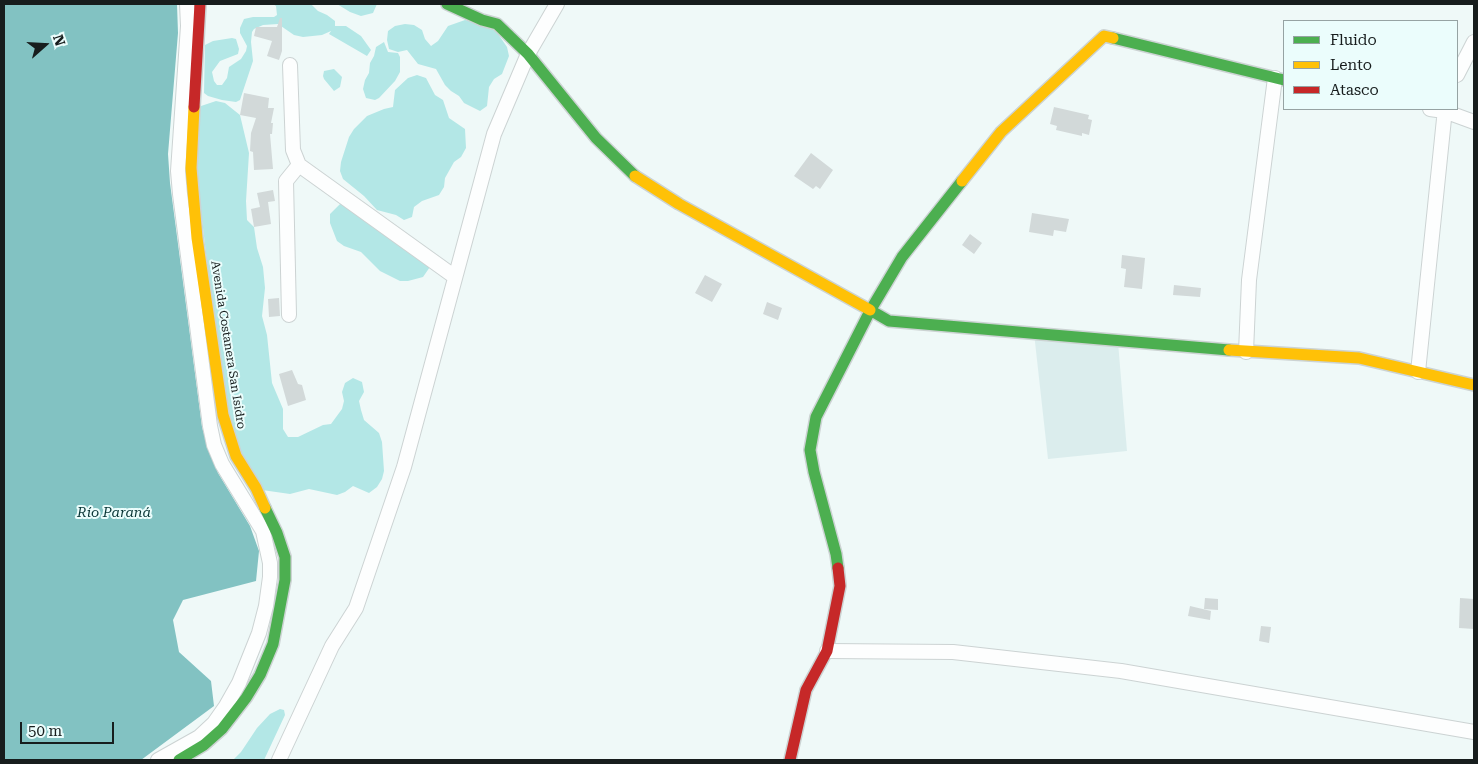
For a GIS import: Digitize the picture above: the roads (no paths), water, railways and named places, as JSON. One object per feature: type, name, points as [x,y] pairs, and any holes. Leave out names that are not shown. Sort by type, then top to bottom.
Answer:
[{"type":"street","points":[[158,760],[199,737],[214,723],[226,706],[239,683],[259,633],[266,606],[270,578],[270,563],[263,531],[222,464],[214,445],[210,426],[178,171],[187,50],[187,4]]},
{"type":"street","name":"Avenida Costanera San Isidro","points":[[179,760],[204,745],[222,729],[260,676],[273,644],[285,580],[285,557],[278,533],[256,488],[236,456],[228,434],[220,396],[197,238],[192,168],[200,4]]},
{"type":"street","points":[[446,4],[482,20],[497,24],[528,54],[596,138],[636,176],[679,204],[889,321],[1246,352],[1359,358],[1474,385]]},
{"type":"street","points":[[278,760],[332,646],[356,608],[404,467],[494,134],[528,54],[557,4]]},
{"type":"street","points":[[790,760],[806,690],[827,651],[840,586],[836,554],[810,450],[816,416],[870,311],[902,258],[1001,132],[1104,36],[1279,79],[1249,280],[1246,352]]},
{"type":"street","points":[[1458,73],[1474,42]]},
{"type":"street","points":[[290,65],[293,150],[299,164],[455,277]]},
{"type":"street","points":[[1418,372],[1440,110],[1474,122]]},
{"type":"street","points":[[289,314],[286,180],[299,164]]},
{"type":"street","points":[[827,651],[952,652],[1121,670],[1474,732]]},
{"type":"water","name":"Río Paraná","points":[[4,4],[177,4],[178,33],[168,154],[170,183],[202,427],[218,473],[250,526],[259,551],[256,581],[183,600],[173,620],[179,652],[211,681],[214,706],[141,760],[4,760]]}]
